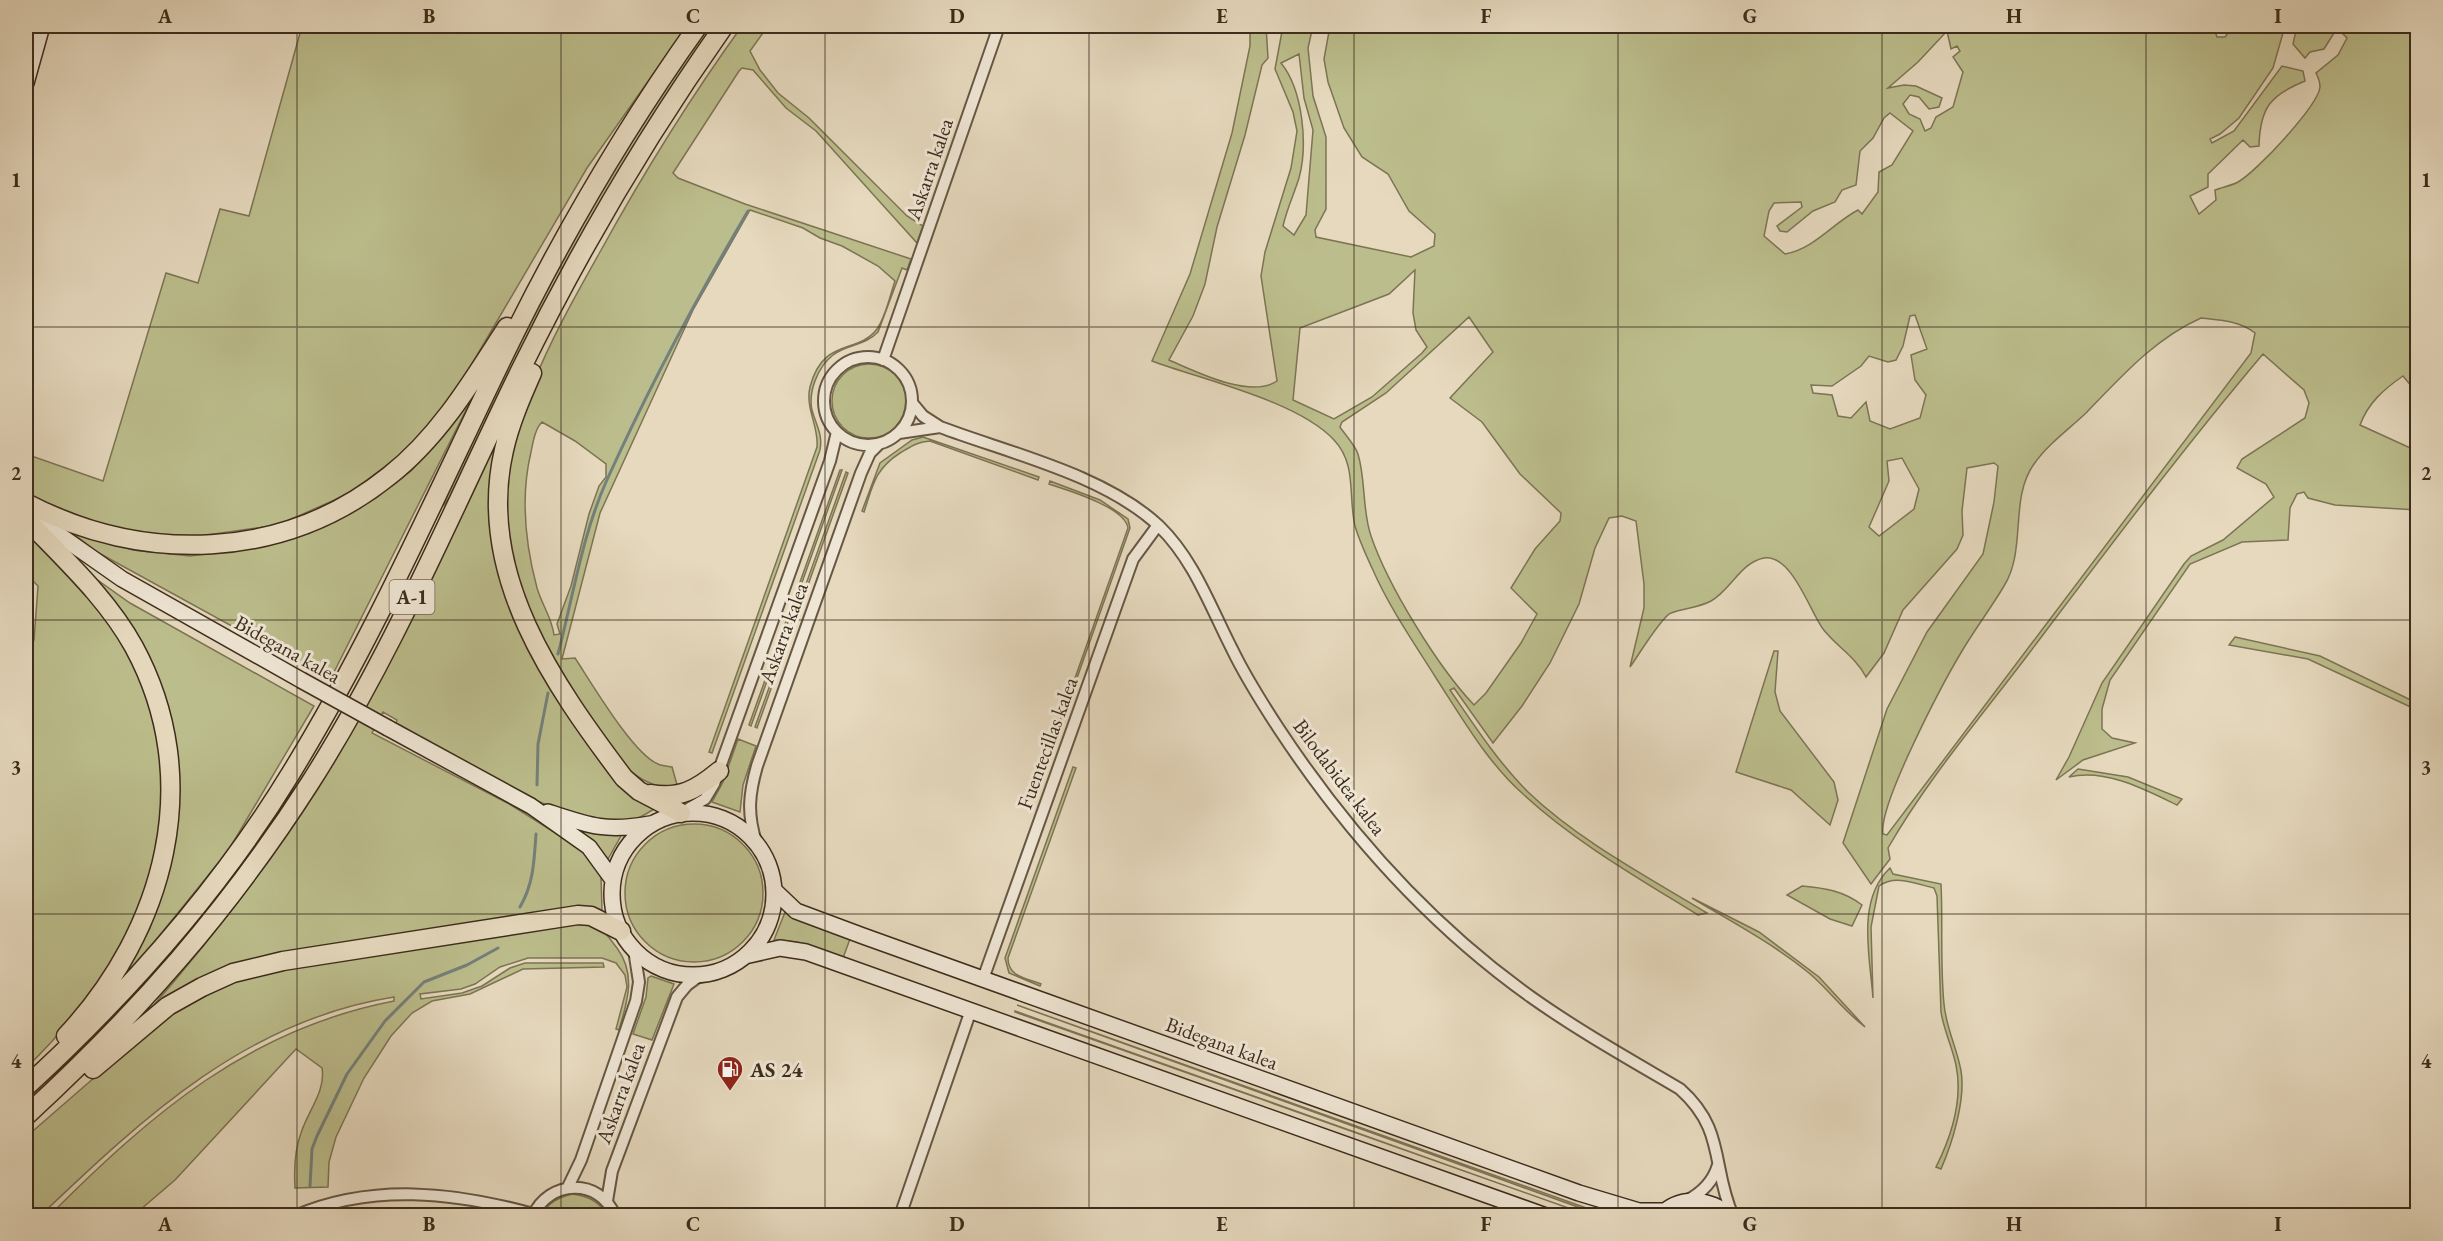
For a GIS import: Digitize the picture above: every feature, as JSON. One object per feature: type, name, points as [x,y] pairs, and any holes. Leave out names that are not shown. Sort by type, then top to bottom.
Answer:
[{"type":"highway","name":"A-1","points":[[26,1087],[86,1031],[160,951],[247,840],[290,774],[340,689],[380,612],[502,358],[583,206],[627,132],[698,26]]},
{"type":"highway","name":"A-1","points":[[26,1116],[91,1056],[175,966],[264,852],[312,781],[417,587],[567,278],[649,137],[724,26]]},
{"type":"highway","points":[[27,512],[110,536],[178,545],[242,541],[271,535],[331,513],[390,476],[446,417],[472,382],[583,206]]},
{"type":"highway","points":[[567,278],[550,329],[513,418],[504,451],[498,499],[501,539],[516,604],[540,653],[624,778],[639,791],[681,813]]},
{"type":"highway","points":[[26,1080],[73,1029],[126,955],[157,884],[166,849],[171,810],[167,744],[150,681],[138,655],[121,625],[96,592],[27,512]]},
{"type":"highway","points":[[639,791],[678,796],[691,792],[718,771]]},
{"type":"highway","points":[[26,1126],[168,1006],[234,973],[283,961],[578,915],[591,916],[621,931]]},
{"type":"street","points":[[26,83],[42,26]]},
{"type":"street","name":"Askarra kalea","points":[[883,360],[999,26]]},
{"type":"street","points":[[868,357],[883,360],[902,372],[912,392],[913,404],[909,420],[899,433],[879,444],[856,444],[837,432],[828,420],[825,405],[826,391],[831,378],[841,367],[854,360],[868,357]]},
{"type":"street","name":"Bilodabidea kalea","points":[[913,404],[923,417],[940,427],[1089,482],[1134,506],[1158,525],[1196,575],[1232,650],[1278,727],[1327,798],[1378,859],[1461,942],[1523,991],[1595,1040],[1680,1089],[1692,1100],[1711,1130],[1724,1195],[1731,1215]]},
{"type":"street","name":"Bilodabidea kalea","points":[[899,433],[940,427]]},
{"type":"street","name":"Askarra kalea","points":[[681,813],[705,799],[718,771],[830,461],[837,432]]},
{"type":"street","name":"Askarra kalea","points":[[756,842],[748,800],[758,766],[861,473],[870,453],[879,444]]},
{"type":"street","name":"Bidegana kalea","points":[[27,512],[122,579],[531,806],[589,847],[613,880]]},
{"type":"street","name":"Fuentecillas kalea","points":[[983,979],[1133,559],[1158,525]]},
{"type":"street","name":"Bidegana kalea","points":[[531,806],[598,828],[612,829],[652,824]]},
{"type":"street","points":[[681,813],[709,814],[722,818],[734,824],[756,842],[769,865],[775,891],[767,927],[758,943],[745,956],[732,965],[702,974],[684,974],[665,970],[634,950],[621,931],[612,898],[613,880],[622,854],[630,842],[652,824],[681,813]]},
{"type":"street","name":"Bidegana kalea","points":[[775,891],[789,906],[806,915],[1579,1194],[1639,1211],[1662,1213]]},
{"type":"street","points":[[745,956],[780,948],[797,949],[1546,1215]]},
{"type":"street","name":"Askarra kalea","points":[[568,1187],[581,1160],[636,1001],[639,982],[634,950]]},
{"type":"street","name":"Askarra kalea","points":[[607,1202],[612,1171],[677,997],[687,985],[702,974]]},
{"type":"street","points":[[900,1215],[971,1010]]},
{"type":"street","points":[[1662,1213],[1698,1196],[1707,1186],[1719,1162]]},
{"type":"street","points":[[295,1215],[350,1198],[402,1194],[454,1195],[533,1214],[547,1196],[568,1187],[589,1190],[607,1202],[615,1215]]},
{"type":"street","points":[[1683,1202],[1707,1202],[1731,1215]]},
{"type":"green space","points":[[302,26],[687,26],[587,168],[463,379],[418,442],[348,494],[278,525],[179,539],[105,526],[35,498],[26,488],[26,454],[103,481],[166,273],[198,283],[220,209],[249,216]]},
{"type":"green space","points":[[706,26],[716,26],[457,487],[443,506],[447,489],[511,354],[601,184]]},
{"type":"green space","points":[[742,26],[768,26],[750,51],[760,70],[778,93],[809,118],[907,216],[923,226],[917,243],[816,131],[786,108],[753,70],[742,68],[739,71],[673,173],[678,178],[745,204],[911,259],[907,270],[902,268],[878,332],[873,337],[833,355],[815,380],[811,403],[820,434],[820,450],[712,753],[709,752],[817,447],[809,403],[810,387],[816,371],[823,360],[841,349],[869,337],[877,329],[895,281],[878,266],[842,246],[820,238],[803,228],[750,210],[693,310],[600,513],[562,659],[575,658],[613,716],[637,747],[658,764],[672,767],[678,788],[660,786],[644,780],[618,759],[545,648],[530,620],[517,583],[505,526],[506,486],[512,450],[522,415],[534,381],[565,315],[633,194]],"holes":[[[542,422],[575,441],[606,464],[606,477],[599,486],[589,514],[571,586],[557,624],[560,634],[554,635],[537,588],[529,554],[525,520],[526,486],[534,440]]]},
{"type":"green space","points":[[1250,26],[1266,26],[1268,58],[1262,65],[1245,135],[1217,227],[1205,284],[1193,316],[1169,360],[1223,382],[1253,387],[1266,386],[1277,381],[1261,276],[1265,252],[1291,168],[1297,131],[1293,112],[1275,69],[1283,26],[1313,26],[1308,48],[1313,96],[1326,137],[1326,209],[1315,230],[1316,237],[1411,257],[1434,246],[1435,234],[1409,211],[1388,174],[1362,157],[1344,128],[1328,82],[1324,59],[1330,26],[2213,26],[2217,37],[2225,37],[2233,26],[2285,26],[2273,68],[2239,118],[2220,134],[2210,139],[2212,143],[2234,131],[2282,66],[2303,71],[2305,81],[2283,92],[2269,104],[2262,122],[2259,146],[2250,147],[2243,140],[2208,174],[2208,187],[2190,196],[2199,214],[2216,200],[2215,190],[2247,176],[2298,123],[2317,96],[2320,87],[2316,73],[2338,55],[2347,38],[2337,28],[2324,49],[2310,52],[2305,58],[2293,44],[2297,26],[2417,26],[2417,393],[2403,376],[2377,397],[2367,410],[2360,425],[2417,451],[2417,510],[2335,505],[2308,498],[2304,492],[2297,494],[2290,508],[2288,540],[2242,542],[2190,564],[2110,680],[2102,709],[2102,729],[2112,738],[2135,743],[2083,760],[2056,780],[2069,757],[2102,683],[2184,564],[2191,556],[2223,540],[2274,497],[2266,484],[2237,468],[2242,459],[2305,418],[2309,403],[2304,390],[2263,354],[2143,503],[1937,774],[1888,848],[1890,859],[1871,884],[1843,843],[1887,709],[1927,632],[1983,554],[1994,502],[1998,466],[1994,463],[1967,468],[1962,511],[1963,535],[1957,549],[1903,610],[1884,653],[1866,677],[1857,664],[1823,629],[1792,574],[1774,559],[1764,558],[1749,565],[1711,601],[1676,611],[1667,616],[1630,667],[1644,608],[1644,584],[1636,521],[1622,516],[1609,518],[1595,548],[1579,604],[1550,663],[1522,706],[1493,743],[1454,688],[1450,690],[1496,756],[1528,792],[1591,842],[1707,913],[1698,915],[1608,859],[1564,828],[1523,794],[1487,754],[1465,724],[1394,611],[1379,582],[1355,526],[1349,470],[1341,449],[1334,440],[1318,426],[1274,403],[1152,361],[1190,274],[1232,133],[1250,46]],"holes":[[[1947,31],[1951,49],[1957,46],[1960,51],[1953,57],[1963,72],[1953,107],[1936,117],[1931,128],[1925,131],[1920,119],[1909,114],[1903,104],[1910,95],[1919,97],[1929,109],[1939,107],[1942,98],[1916,86],[1904,85],[1888,88],[1918,62]],[[1299,54],[1304,98],[1313,130],[1306,215],[1294,235],[1283,226],[1302,165],[1303,134],[1299,103],[1288,74],[1281,63]],[[1890,113],[1913,131],[1892,165],[1879,172],[1878,192],[1862,214],[1858,210],[1805,247],[1785,254],[1764,236],[1769,211],[1774,203],[1801,202],[1802,207],[1777,226],[1780,231],[1787,232],[1813,211],[1835,202],[1842,190],[1856,185],[1860,151],[1873,138],[1884,118]],[[1415,270],[1413,313],[1416,330],[1427,347],[1372,397],[1334,419],[1293,400],[1300,328],[1389,294]],[[1915,315],[1927,349],[1911,355],[1915,380],[1926,395],[1920,418],[1890,429],[1870,421],[1866,402],[1851,418],[1838,416],[1832,395],[1813,393],[1811,385],[1832,386],[1861,366],[1869,356],[1888,362],[1896,360],[1903,346],[1910,316]],[[1469,317],[1493,352],[1450,398],[1482,422],[1520,474],[1561,513],[1560,521],[1535,549],[1511,588],[1537,614],[1521,643],[1486,693],[1474,705],[1430,648],[1389,578],[1368,526],[1358,454],[1340,427],[1342,422],[1386,393]],[[2201,318],[2222,320],[2255,333],[2251,353],[1887,835],[1883,834],[1884,819],[1891,797],[1928,714],[1953,666],[2011,572],[2022,493],[2026,478],[2034,464],[2125,373],[2168,337]],[[1902,458],[1919,489],[1914,509],[1879,536],[1869,527],[1889,481],[1887,461]]]},
{"type":"green space","points":[[869,364],[883,367],[895,375],[903,387],[906,401],[903,415],[895,427],[883,435],[869,438],[855,435],[843,427],[835,415],[832,401],[835,387],[843,375],[855,367]]},
{"type":"green space","points":[[469,404],[330,680],[97,552],[70,531],[133,550],[190,556],[253,548],[308,533],[363,505],[411,471]]},
{"type":"green space","points":[[500,437],[505,588],[646,804],[654,809],[626,822],[616,823],[589,819],[532,799],[474,769],[396,723],[397,720],[383,712],[372,733],[511,805],[589,854],[601,876],[602,911],[272,960],[140,1021],[244,895],[335,760],[400,641]]},
{"type":"green space","points":[[923,437],[1039,477],[1038,480],[930,441],[918,443],[885,465],[876,478],[864,512],[862,511],[880,463],[912,440]]},
{"type":"green space","points":[[840,470],[842,470],[751,726],[749,725]]},
{"type":"green space","points":[[846,472],[848,473],[757,728],[755,727]]},
{"type":"green space","points":[[1050,481],[1100,500],[1128,519],[1130,528],[1053,746],[1051,746],[1128,528],[1117,513],[1106,506],[1049,484]]},
{"type":"green space","points":[[26,531],[107,618],[129,651],[158,727],[165,779],[162,826],[152,872],[136,916],[114,958],[88,998],[26,1068],[26,659],[34,640],[38,586],[26,574]]},
{"type":"green space","points":[[75,564],[130,603],[314,706],[228,851],[117,988],[150,928],[170,858],[173,730]]},
{"type":"green space","points":[[2235,637],[2320,656],[2417,703],[2417,710],[2308,659],[2229,645]]},
{"type":"green space","points":[[1774,651],[1778,651],[1775,692],[1780,711],[1834,782],[1838,800],[1830,825],[1791,790],[1736,772]]},
{"type":"green space","points":[[738,739],[756,746],[743,785],[740,812],[712,802],[723,782]]},
{"type":"green space","points":[[1073,767],[1076,768],[1008,958],[1014,973],[1041,984],[1040,986],[1009,973],[1005,958]]},
{"type":"green space","points":[[2078,769],[2128,777],[2182,799],[2177,805],[2139,787],[2097,775],[2069,777]]},
{"type":"green space","points":[[694,824],[720,829],[743,844],[758,867],[763,893],[758,919],[743,942],[720,957],[694,962],[668,957],[645,942],[630,919],[625,893],[630,867],[645,844],[668,829]]},
{"type":"green space","points":[[571,826],[622,834],[608,859],[599,848]]},
{"type":"green space","points":[[1890,868],[1893,874],[1941,884],[1944,1004],[1961,1071],[1962,1095],[1957,1121],[1941,1169],[1936,1167],[1951,1131],[1957,1104],[1958,1078],[1941,1012],[1937,896],[1934,888],[1906,881],[1885,882],[1879,886],[1871,927],[1873,998],[1868,947],[1869,912],[1879,881]]},
{"type":"green space","points":[[1802,886],[1834,891],[1862,905],[1852,926],[1830,919],[1787,895]]},
{"type":"green space","points":[[1692,898],[1759,932],[1819,977],[1865,1027],[1795,962],[1752,933]]},
{"type":"green space","points":[[785,912],[798,920],[850,939],[843,958],[797,942],[774,940]]},
{"type":"green space","points":[[584,922],[606,934],[617,948],[627,968],[628,988],[627,998],[619,1030],[616,1029],[627,987],[625,975],[616,963],[602,958],[528,958],[500,967],[475,984],[461,989],[420,994],[421,999],[462,993],[482,986],[510,968],[525,963],[603,963],[604,967],[523,969],[470,994],[432,1001],[412,1013],[391,1036],[364,1078],[336,1137],[329,1162],[328,1187],[295,1188],[295,1160],[299,1139],[319,1093],[323,1076],[322,1068],[296,1049],[175,1180],[134,1215],[50,1215],[126,1142],[206,1080],[248,1054],[293,1032],[342,1014],[394,1001],[394,997],[341,1009],[291,1027],[245,1050],[201,1078],[159,1109],[41,1215],[26,1215],[26,1137],[149,1030],[176,1010],[237,981],[278,969]]},
{"type":"green space","points":[[651,976],[674,984],[652,1040],[633,1034],[646,997],[648,978]]},
{"type":"green space","points":[[1017,1005],[1606,1215],[1600,1215]]},
{"type":"green space","points":[[1015,1011],[1588,1215],[1015,1012]]},
{"type":"green space","points":[[572,1194],[592,1200],[607,1215],[541,1215],[554,1202]]},
{"type":"waterway","points":[[558,654],[584,545],[606,482],[673,345],[748,211]]},
{"type":"waterway","points":[[537,785],[538,744],[548,693]]},
{"type":"waterway","points":[[520,907],[531,880],[536,834]]},
{"type":"waterway","points":[[310,1186],[312,1149],[317,1136],[347,1074],[385,1021],[424,982],[467,965],[498,948]]},
{"type":"place","name":"AS 24","points":[[730,1092]]}]
